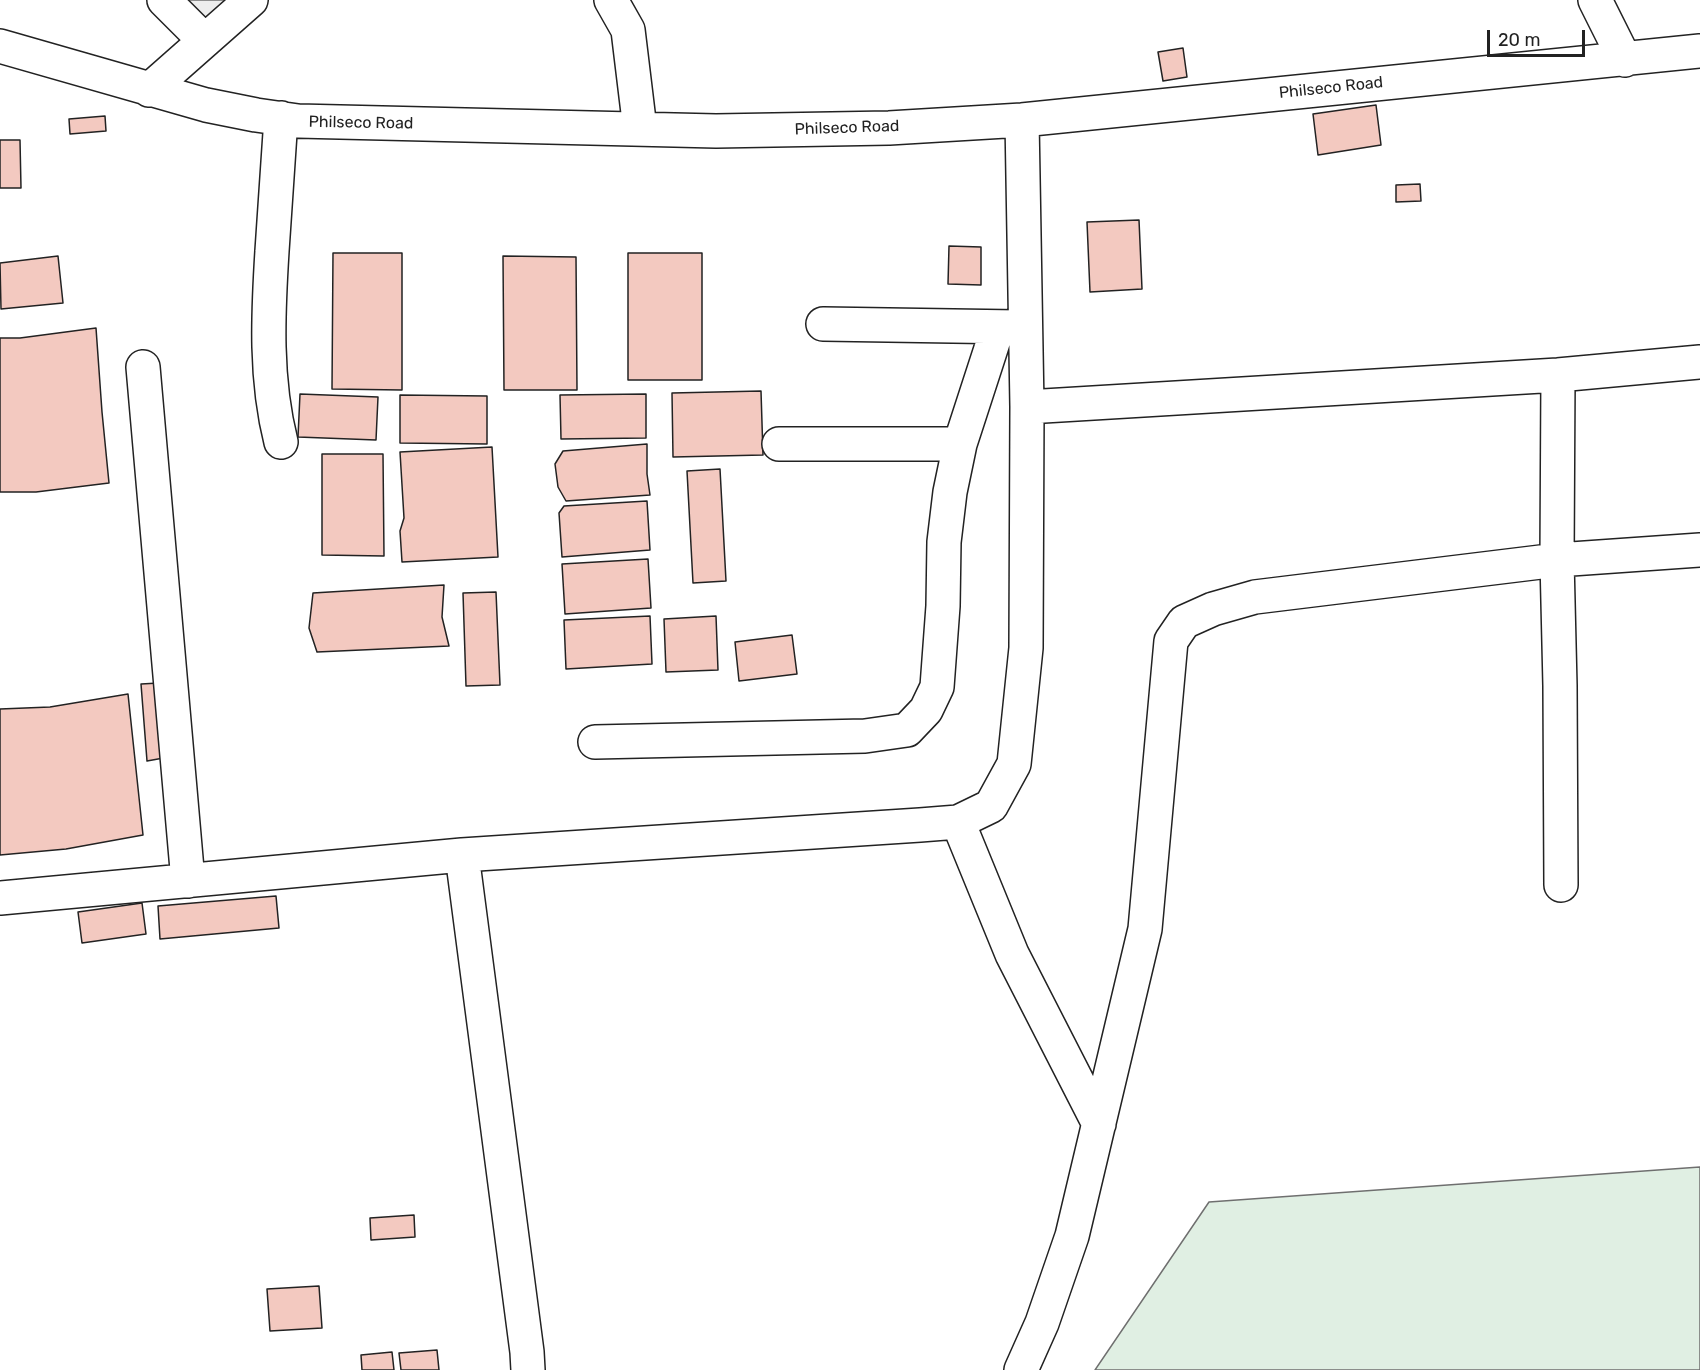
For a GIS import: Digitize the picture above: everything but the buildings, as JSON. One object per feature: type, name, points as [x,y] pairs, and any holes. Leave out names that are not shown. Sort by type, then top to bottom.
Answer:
[{"type":"street","points":[[164,0],[204,40]]},
{"type":"street","points":[[611,0],[628,30],[640,129]]},
{"type":"street","points":[[1595,0],[1625,60]]},
{"type":"street","points":[[149,90],[204,40],[236,4]]},
{"type":"street","name":"Philseco Road","points":[[0,46],[206,105],[298,121],[716,131],[889,128],[1022,120],[1700,51]]},
{"type":"street","points":[[280,118],[268,327],[273,404],[281,442]]},
{"type":"street","points":[[0,898],[462,855],[958,822],[991,807],[1014,764],[1026,648],[1027,407],[1012,327],[1022,120]]},
{"type":"street","points":[[823,324],[1012,327]]},
{"type":"street","points":[[596,741],[865,736],[907,730],[926,710],[937,687],[943,606],[944,542],[950,492],[960,444],[1012,327]]},
{"type":"street","points":[[1027,407],[1558,375],[1700,362]]},
{"type":"street","points":[[143,367],[188,881]]},
{"type":"street","points":[[1558,375],[1557,560],[1561,885]]},
{"type":"street","points":[[779,444],[960,444]]},
{"type":"street","points":[[1021,1370],[1042,1323],[1072,1236],[1145,929],[1171,641],[1184,622],[1213,609],[1255,597],[1557,560],[1700,550]]},
{"type":"street","points":[[958,822],[1012,954],[1099,1124]]},
{"type":"street","points":[[462,855],[528,1370]]},
{"type":"green space","points":[[1700,1167],[1700,1370],[1095,1370],[1209,1202]]},
{"type":"shaded area","points":[[159,0],[260,0],[228,42]]}]
